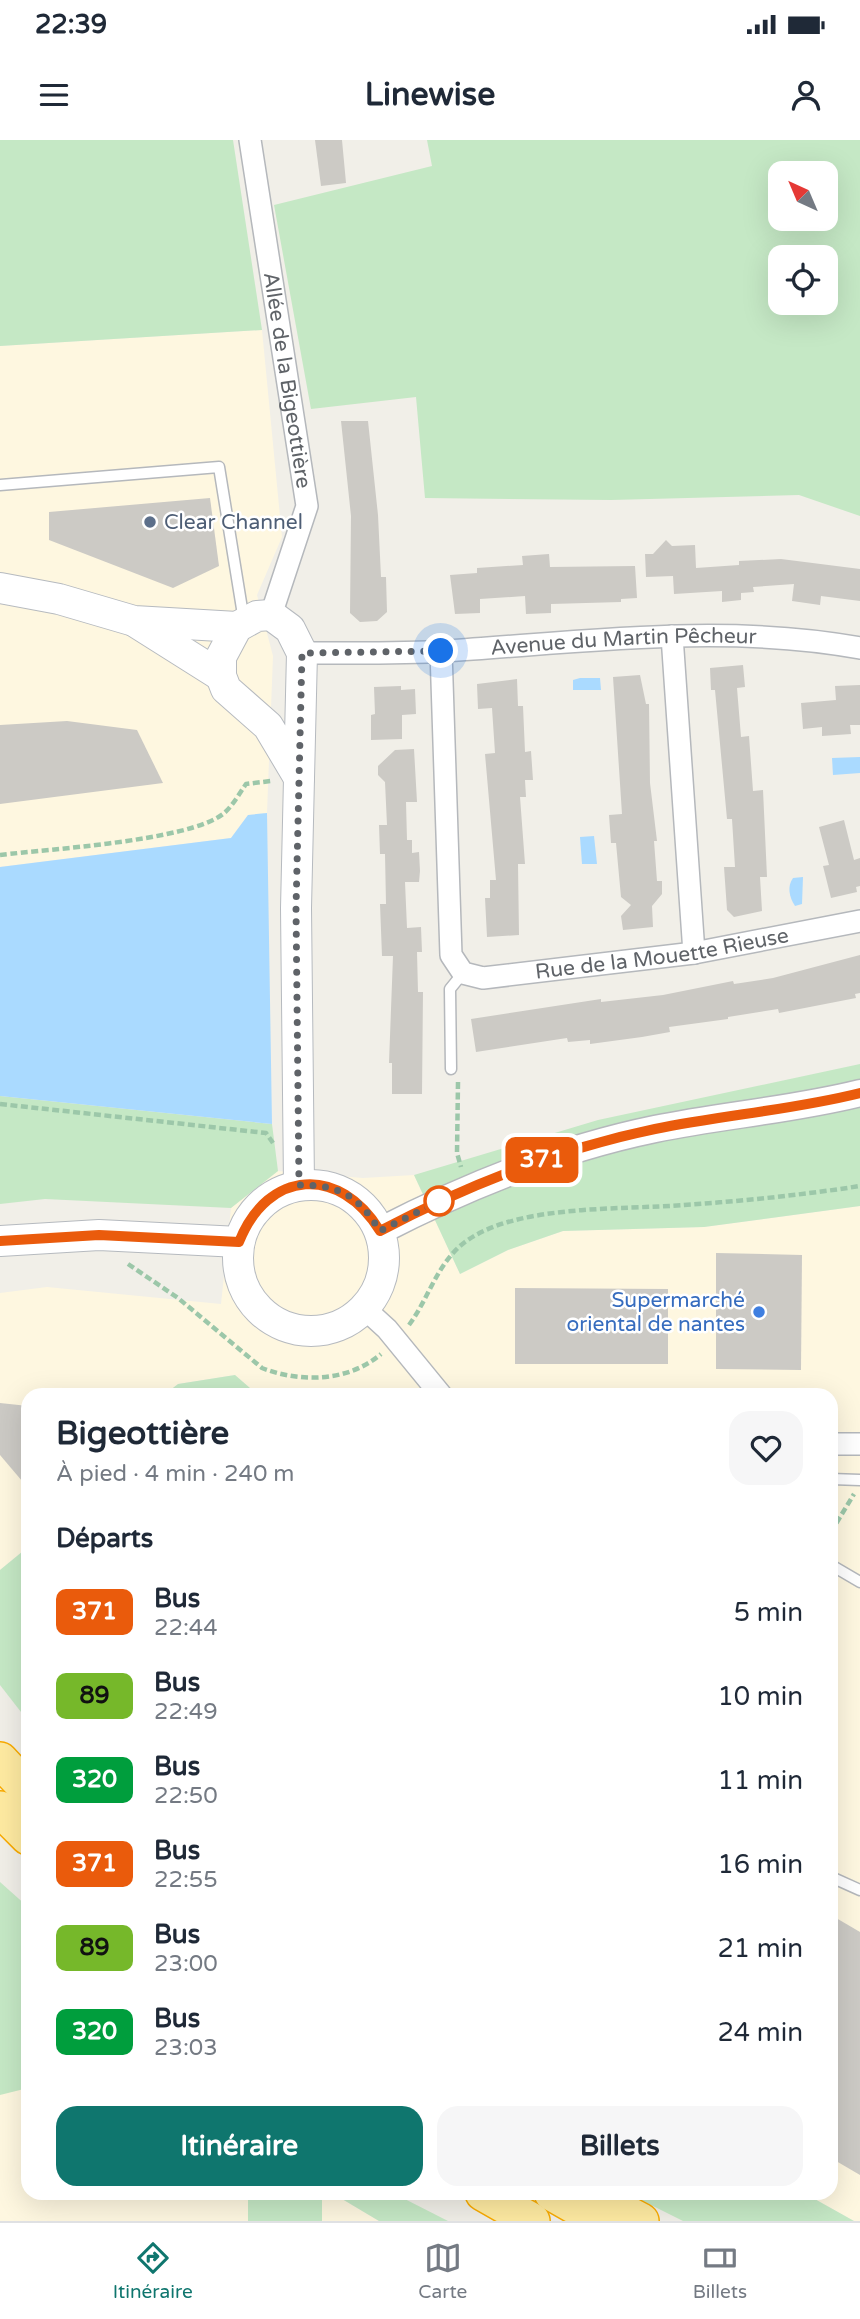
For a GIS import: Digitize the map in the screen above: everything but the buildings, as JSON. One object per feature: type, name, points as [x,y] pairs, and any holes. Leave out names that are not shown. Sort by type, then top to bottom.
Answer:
[{"type":"highway","points":[[0,1760],[21,1782]]},
{"type":"highway","points":[[0,1809],[21,1831]]},
{"type":"highway","points":[[495,2200],[532,2221]]},
{"type":"highway","points":[[564,2200],[601,2221]]},
{"type":"highway","points":[[600,2200],[641,2221]]},
{"type":"main road","points":[[0,589],[59,599],[134,621],[221,676]]},
{"type":"main road","points":[[134,621],[251,621],[290,629],[302,653],[296,908],[299,1185]]},
{"type":"main road","points":[[251,621],[221,657],[221,676],[226,689],[268,726],[299,778]]},
{"type":"main road","points":[[299,1185],[324,1185],[348,1194],[367,1210],[380,1231],[384,1251],[383,1272],[376,1291],[364,1308],[342,1324],[316,1331],[289,1328],[265,1315],[248,1295],[238,1269],[239,1242],[247,1222],[261,1205],[278,1192],[299,1185]]},
{"type":"main road","points":[[0,1241],[99,1235],[239,1242]]},
{"type":"street","name":"Allée de la Bigeottière","points":[[250,140],[307,506],[251,621]]},
{"type":"street","name":"Avenue du Martin Pêcheur","points":[[302,653],[441,651],[672,636],[769,638],[860,648]]},
{"type":"street","points":[[672,636],[694,953]]},
{"type":"street","points":[[441,651],[451,955],[463,974]]},
{"type":"street","name":"Rue de la Mouette Rieuse","points":[[463,974],[482,978],[694,953],[860,921]]},
{"type":"street","points":[[380,1231],[466,1188],[554,1156],[653,1129],[860,1093]]},
{"type":"street","points":[[364,1308],[396,1340],[431,1388]]},
{"type":"street","points":[[838,1444],[860,1444]]},
{"type":"lane","points":[[0,485],[219,467],[251,621]]},
{"type":"lane","points":[[451,1069],[450,989],[463,974]]},
{"type":"lane","points":[[838,1479],[860,1481]]},
{"type":"lane","points":[[838,1569],[860,1581]]},
{"type":"lane","points":[[838,1880],[860,1890]]},
{"type":"path","points":[[0,855],[147,837],[202,826],[224,814],[246,784],[299,778]]},
{"type":"path","points":[[451,1069],[458,1081],[457,1153],[461,1167]]},
{"type":"path","points":[[0,1104],[266,1133],[273,1143]]},
{"type":"path","points":[[123,1261],[178,1298],[262,1368],[279,1375],[325,1377],[346,1373],[373,1360],[396,1340],[420,1310],[439,1272],[452,1255],[466,1241],[496,1225],[544,1214],[688,1205],[860,1186]]},
{"type":"path","points":[[838,1520],[860,1481]]},
{"type":"shaded area","points":[[262,330],[282,537],[257,595],[273,656],[267,813],[248,815],[231,838],[0,867],[0,346]]},
{"type":"shaded area","points":[[278,1171],[363,1178],[414,1175],[460,1274],[508,1250],[563,1231],[704,1227],[860,1206],[860,2221],[854,2221],[816,2200],[838,2200],[838,1388],[250,1388],[235,1375],[178,1384],[173,1388],[21,1388],[21,1553],[0,1570],[0,1293],[47,1287],[221,1304],[231,1208]]},
{"type":"shaded area","points":[[0,1992],[21,2001],[21,2200],[344,2200],[379,2221],[0,2221]]},
{"type":"green space","points":[[0,140],[233,140],[262,330],[0,346]]},
{"type":"green space","points":[[427,140],[860,140],[860,516],[799,495],[611,500],[425,498],[416,397],[311,409],[274,205],[432,166]]},
{"type":"green space","points":[[860,1064],[860,1206],[704,1227],[563,1231],[508,1250],[460,1274],[414,1175],[598,1120]]},
{"type":"green space","points":[[0,1096],[272,1124],[278,1171],[231,1208],[45,1199],[0,1204]]},
{"type":"green space","points":[[235,1375],[250,1388],[173,1388],[178,1384]]},
{"type":"green space","points":[[21,1553],[21,1712],[0,1685],[0,1570]]},
{"type":"green space","points":[[0,1882],[21,1901],[21,2090],[0,2095]]},
{"type":"green space","points":[[248,2200],[322,2200],[322,2221],[248,2221]]},
{"type":"green space","points":[[344,2200],[407,2200],[448,2221],[379,2221]]},
{"type":"green space","points":[[641,2200],[816,2200],[854,2221],[683,2221]]},
{"type":"water","points":[[600,678],[601,690],[573,690],[573,680]]},
{"type":"water","points":[[860,757],[860,773],[833,775],[832,758]]},
{"type":"water","points":[[267,813],[272,1124],[0,1096],[0,867],[231,838],[248,815]]},
{"type":"water","points":[[594,836],[597,864],[582,864],[580,837]]},
{"type":"water","points":[[803,877],[802,904],[795,906],[790,895],[790,884],[793,878]]},
{"type":"bus line","name":"371","points":[[0,1241],[99,1235],[239,1242],[247,1222],[261,1205],[278,1192],[299,1185],[324,1185],[348,1194],[367,1210],[380,1231],[466,1188],[554,1156],[653,1129],[860,1093]]},
{"type":"place","name":"Clear Channel","points":[[150,522]]},
{"type":"place","name":"Supermarché oriental de nantes","points":[[759,1312]]},
{"type":"route","points":[[439,1201],[380,1231],[367,1210],[348,1194],[324,1185],[299,1185],[296,908],[302,653],[441,651]]}]
